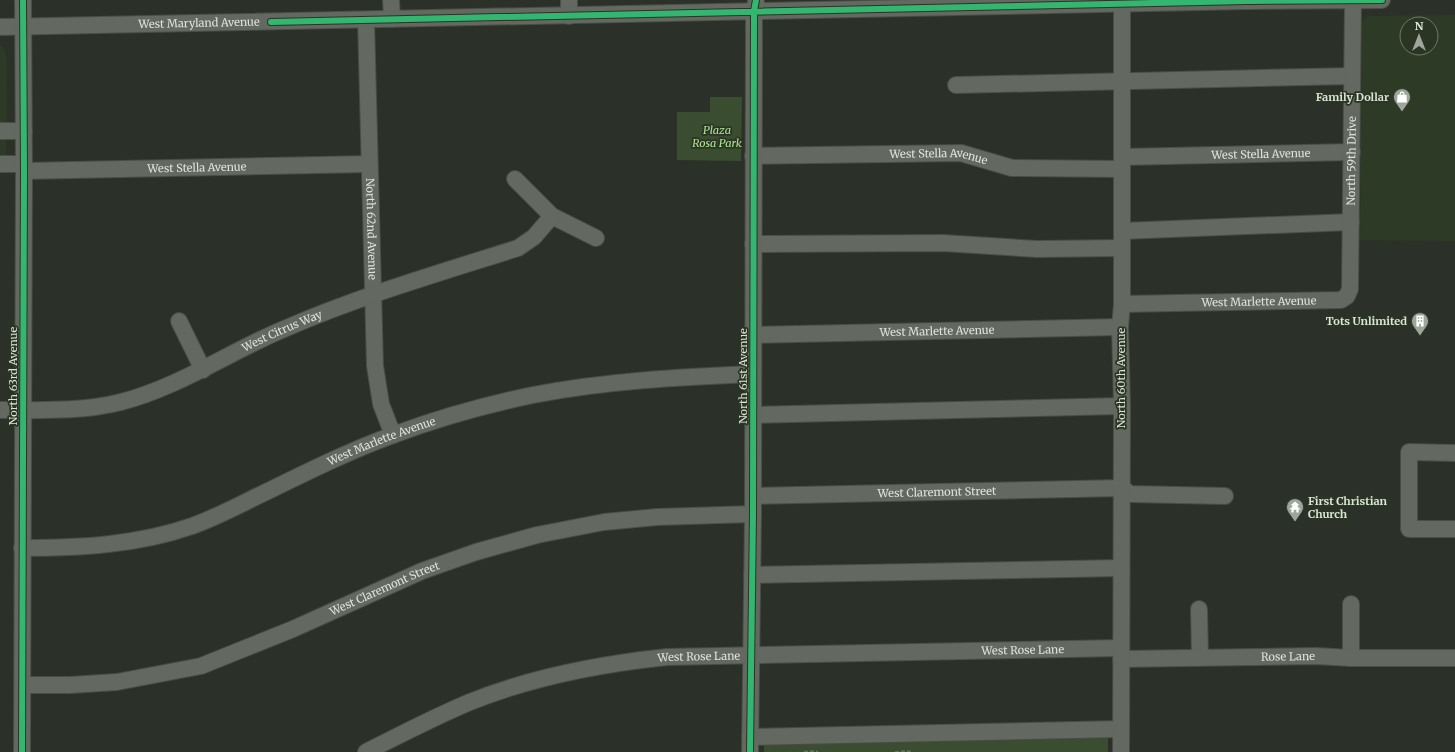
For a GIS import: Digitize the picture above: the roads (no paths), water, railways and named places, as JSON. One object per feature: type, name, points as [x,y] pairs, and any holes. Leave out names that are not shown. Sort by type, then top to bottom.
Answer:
[{"type":"street","name":"North 63rd Avenue","points":[[22,752],[24,167],[23,0]]},
{"type":"street","points":[[391,0],[392,19]]},
{"type":"street","name":"North 59th Drive","points":[[1347,296],[1350,289],[1352,76],[1360,0]]},
{"type":"street","name":"West Maryland Avenue","points":[[0,27],[366,20],[569,8],[999,3],[1122,4],[1382,0]]},
{"type":"street","name":"North 60th Avenue","points":[[1121,752],[1122,406],[1120,326],[1122,304],[1122,4]]},
{"type":"street","name":"North 61st Avenue","points":[[750,744],[754,415],[753,156],[755,6]]},
{"type":"street","name":"North 62nd Avenue","points":[[366,20],[372,294],[377,385],[381,404],[393,435]]},
{"type":"street","points":[[956,85],[1352,76]]},
{"type":"street","points":[[0,131],[24,131]]},
{"type":"street","name":"West Stella Avenue","points":[[753,156],[961,153],[1012,168],[1352,152]]},
{"type":"street","name":"West Stella Avenue","points":[[0,164],[24,167],[369,164]]},
{"type":"street","points":[[516,179],[552,216],[596,238]]},
{"type":"street","name":"West Citrus Way","points":[[0,410],[90,408],[120,402],[147,394],[203,370],[283,329],[372,294],[518,248],[534,237],[552,216]]},
{"type":"street","points":[[1122,231],[1350,222]]},
{"type":"street","points":[[753,244],[943,243],[1036,249],[1122,248]]},
{"type":"street","name":"West Marlette Avenue","points":[[1122,304],[1341,300],[1347,296]]},
{"type":"street","points":[[180,320],[203,370]]},
{"type":"street","name":"West Marlette Avenue","points":[[753,335],[1120,326]]},
{"type":"street","name":"West Marlette Avenue","points":[[22,548],[99,546],[148,538],[191,526],[332,460],[393,435],[476,408],[534,395],[587,387],[638,381],[753,374]]},
{"type":"street","points":[[754,415],[1122,406]]},
{"type":"street","points":[[1455,453],[1409,452],[1409,529],[1455,529]]},
{"type":"street","points":[[1122,488],[1130,494],[1225,496]]},
{"type":"street","name":"West Claremont Street","points":[[753,496],[1122,488]]},
{"type":"street","name":"West Claremont Street","points":[[23,685],[70,685],[117,682],[201,666],[293,629],[422,571],[476,552],[537,535],[604,522],[657,517],[753,514]]},
{"type":"street","points":[[752,575],[1122,568]]},
{"type":"street","points":[[1350,604],[1351,658]]},
{"type":"street","points":[[1199,609],[1200,657]]},
{"type":"street","name":"West Rose Lane","points":[[366,752],[470,702],[532,681],[586,668],[642,660],[667,657],[1122,653]]},
{"type":"street","name":"Rose Lane","points":[[1122,653],[1200,657],[1316,656],[1351,658],[1455,658]]},
{"type":"street","points":[[750,744],[1121,729]]},
{"type":"place","name":"Family Dollar","points":[[1402,112]]},
{"type":"place","name":"Tots Unlimited","points":[[1420,336]]},
{"type":"place","name":"First Christian Church","points":[[1295,522]]},
{"type":"park label","name":"Plaza Rosa Park","points":[[717,136]]}]
